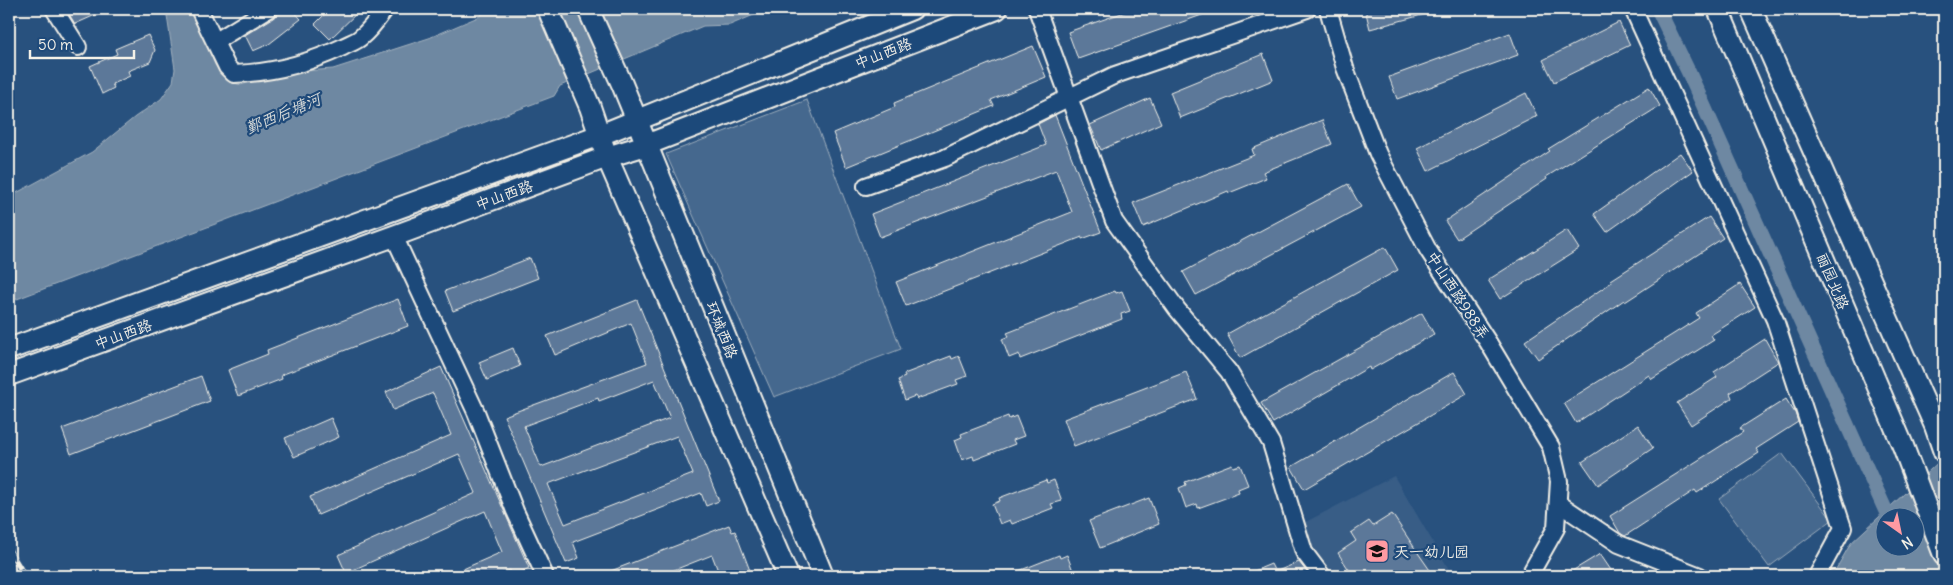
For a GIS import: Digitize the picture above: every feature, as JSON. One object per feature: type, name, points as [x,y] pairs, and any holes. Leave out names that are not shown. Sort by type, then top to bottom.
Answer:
[{"type":"main road","points":[[548,9],[590,107],[607,157],[788,576]]},
{"type":"main road","name":"环城西路","points":[[588,9],[622,84],[635,120],[823,576]]},
{"type":"main road","name":"中山西路","points":[[9,349],[600,135],[912,9]]},
{"type":"main road","name":"中山西路","points":[[9,375],[607,157],[646,145],[997,9]]},
{"type":"main road","name":"丽园北路","points":[[1718,9],[1903,446],[1944,555]]},
{"type":"main road","points":[[1751,9],[1936,426],[1944,452]]},
{"type":"street","points":[[54,9],[78,47]]},
{"type":"street","points":[[199,9],[226,67],[234,74],[256,73],[293,65],[331,52],[360,38],[378,20],[385,9]]},
{"type":"street","points":[[221,38],[268,9]]},
{"type":"street","points":[[1037,9],[1114,221],[1177,309],[1229,372],[1271,443],[1304,552],[1322,576]]},
{"type":"street","points":[[866,186],[945,158],[1115,75],[1307,9]]},
{"type":"street","name":"中山西路988弄","points":[[1328,9],[1345,68],[1378,154],[1428,250],[1488,342],[1551,447],[1559,481],[1556,528],[1529,576]]},
{"type":"street","points":[[1633,9],[1775,320],[1843,528],[1817,576]]},
{"type":"street","points":[[394,236],[476,412],[514,511],[545,576]]},
{"type":"street","points":[[1558,503],[1619,544],[1700,576]]},
{"type":"shaded area","points":[[807,100],[901,349],[774,397],[666,154]]},
{"type":"shaded area","points":[[1782,453],[1832,520],[1769,567],[1719,499]]},
{"type":"shaded area","name":"天一幼儿园","points":[[1394,476],[1453,576],[1334,576],[1298,526]]},
{"type":"water","name":"鄞西后塘河","points":[[166,9],[193,9],[215,65],[231,82],[241,85],[278,73],[333,69],[429,38],[478,17],[489,9],[768,9],[730,25],[703,26],[560,86],[554,96],[9,302],[9,197],[92,152],[135,117],[161,99],[173,82],[175,69]]},
{"type":"water","points":[[1944,457],[1944,565],[1933,576],[1832,576],[1851,543],[1876,520],[1876,558],[1926,558],[1926,508],[1889,508]]},
{"type":"building","points":[[66,9],[109,9],[75,24]]},
{"type":"building","points":[[284,9],[292,9],[301,19],[269,44],[253,51],[245,35]]},
{"type":"building","points":[[330,9],[361,9],[330,39],[315,24]]},
{"type":"building","points":[[1133,9],[1216,10],[1078,59],[1068,32]]},
{"type":"building","points":[[1365,9],[1432,9],[1433,12],[1370,29]]},
{"type":"building","points":[[1619,22],[1630,45],[1554,82],[1543,60]]},
{"type":"building","points":[[1510,33],[1518,55],[1397,99],[1389,77]]},
{"type":"building","points":[[148,35],[155,50],[150,62],[128,71],[130,76],[112,84],[114,88],[102,94],[90,66],[117,54],[115,49]]},
{"type":"building","points":[[1033,46],[1046,77],[991,100],[994,106],[846,167],[833,133],[895,107],[894,103]]},
{"type":"building","points":[[1263,54],[1273,80],[1180,118],[1170,92]]},
{"type":"building","points":[[1649,87],[1660,106],[1546,177],[1547,179],[1457,239],[1445,221],[1550,151],[1548,149]]},
{"type":"building","points":[[1526,93],[1537,116],[1428,171],[1417,148]]},
{"type":"building","points":[[1150,98],[1161,123],[1101,150],[1090,125]]},
{"type":"building","points":[[1055,115],[1101,232],[1082,239],[1082,237],[906,306],[896,282],[1072,212],[1056,170],[880,237],[871,214],[1046,145],[1038,124]]},
{"type":"building","points":[[1322,120],[1332,144],[1263,172],[1266,178],[1229,193],[1228,191],[1143,227],[1133,203],[1254,155],[1252,149]]},
{"type":"building","points":[[1680,153],[1693,171],[1607,232],[1594,214]]},
{"type":"building","points":[[1348,184],[1361,207],[1196,295],[1183,272]]},
{"type":"building","points":[[1709,217],[1723,238],[1625,302],[1624,300],[1538,359],[1525,341],[1612,282],[1611,280]]},
{"type":"building","points":[[1567,230],[1579,249],[1500,299],[1488,280]]},
{"type":"building","points":[[1385,247],[1398,270],[1240,358],[1227,334]]},
{"type":"building","points":[[530,258],[538,278],[453,311],[445,291]]},
{"type":"building","points":[[1740,284],[1755,307],[1711,335],[1714,340],[1652,379],[1649,375],[1576,423],[1564,403],[1699,318],[1696,313]]},
{"type":"building","points":[[1115,291],[1116,293],[1122,291],[1130,311],[1121,314],[1122,319],[1020,359],[1019,354],[1009,358],[1002,339],[1009,336],[1007,333]]},
{"type":"building","points":[[398,299],[408,326],[281,375],[282,379],[238,396],[228,370],[268,354],[267,350]]},
{"type":"building","points":[[637,300],[719,501],[706,506],[701,493],[573,542],[579,558],[566,563],[504,416],[647,363],[631,323],[555,355],[547,336]],"holes":[[[654,380],[670,418],[541,467],[524,426],[598,398],[599,401]],[[677,436],[693,474],[565,524],[548,484]]]},
{"type":"building","points":[[1422,313],[1434,334],[1370,370],[1369,367],[1273,423],[1261,403]]},
{"type":"building","points":[[1765,339],[1778,362],[1730,393],[1732,398],[1691,425],[1677,403],[1717,377],[1714,372]]},
{"type":"building","points":[[513,348],[520,366],[487,380],[479,362]]},
{"type":"building","points":[[951,356],[952,359],[959,356],[967,376],[956,380],[958,384],[917,399],[915,396],[905,400],[898,380],[905,377],[904,374]]},
{"type":"building","points":[[441,367],[529,568],[513,576],[510,570],[496,576],[447,576],[502,552],[485,511],[346,573],[338,555],[476,493],[459,454],[318,515],[310,497],[451,435],[433,393],[393,410],[386,392]]},
{"type":"building","points":[[1186,372],[1197,399],[1074,446],[1064,419]]},
{"type":"building","points":[[1454,372],[1467,394],[1304,489],[1291,467]]},
{"type":"building","points":[[201,376],[210,401],[71,454],[62,429]]},
{"type":"building","points":[[1786,399],[1795,413],[1798,422],[1756,449],[1759,453],[1697,493],[1695,490],[1625,536],[1620,533],[1610,516],[1743,432],[1740,428]]},
{"type":"building","points":[[1008,416],[1009,419],[1016,416],[1024,436],[1013,440],[1015,444],[974,460],[973,456],[962,460],[955,440],[962,437],[961,434]]},
{"type":"building","points":[[331,418],[339,437],[294,457],[285,438]]},
{"type":"building","points":[[1638,425],[1653,448],[1598,485],[1582,462]]},
{"type":"building","points":[[1232,464],[1233,467],[1240,465],[1248,485],[1238,489],[1239,493],[1198,508],[1197,504],[1186,508],[1179,488],[1186,485],[1185,482]]},
{"type":"building","points":[[1046,480],[1047,483],[1054,480],[1062,501],[1051,504],[1053,508],[1012,524],[1010,520],[1000,524],[992,504],[1000,501],[999,498]]},
{"type":"building","points":[[1149,498],[1159,524],[1100,548],[1089,521]]},
{"type":"building","points":[[1392,514],[1434,576],[1353,576],[1338,553],[1356,541],[1351,533],[1369,521],[1373,526]]},
{"type":"building","points":[[729,525],[732,532],[735,531],[752,576],[720,576],[712,555],[659,576],[598,576]]},
{"type":"building","points":[[1600,554],[1615,576],[1564,576]]},
{"type":"building","points":[[1059,555],[1060,558],[1067,555],[1075,576],[1006,576]]},
{"type":"building","points":[[1299,562],[1310,576],[1242,576],[1271,564],[1275,572]]},
{"type":"waterway","points":[[1658,9],[1689,73],[1885,508]]},
{"type":"railway","points":[[9,550],[25,576]]},
{"type":"place","name":"天一幼儿园","points":[[1377,551]]}]
